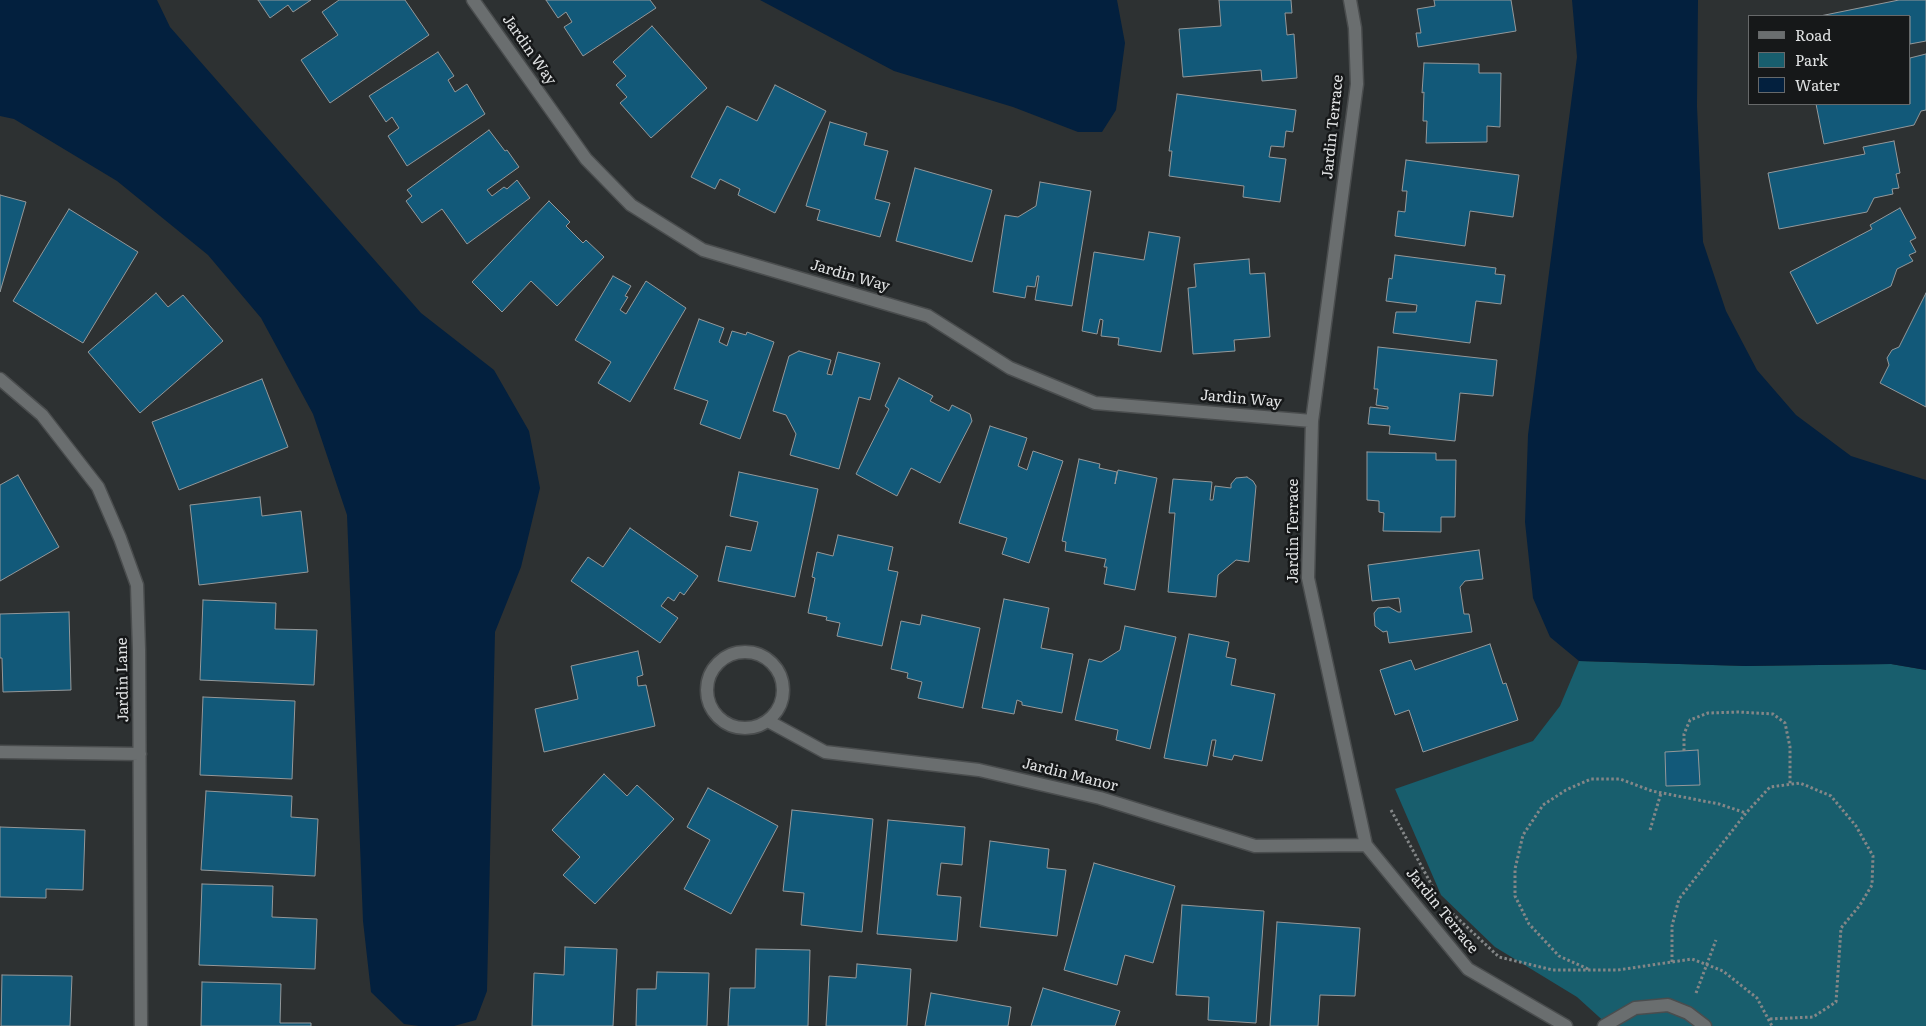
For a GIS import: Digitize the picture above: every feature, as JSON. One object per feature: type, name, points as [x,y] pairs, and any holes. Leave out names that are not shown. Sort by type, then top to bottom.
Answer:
[{"type":"street","name":"Jardin Way","points":[[473,0],[586,159],[632,204],[703,250],[928,316],[1010,368],[1095,403],[1312,421]]},
{"type":"street","name":"Jardin Terrace","points":[[1350,0],[1355,28],[1357,84],[1312,421],[1308,578],[1366,844],[1468,969],[1566,1026]]},
{"type":"street","name":"Jardin Lane","points":[[0,379],[42,415],[98,487],[120,538],[137,585],[141,1026]]},
{"type":"street","points":[[751,652],[765,657],[776,667],[782,680],[783,696],[778,710],[768,722],[755,728],[740,729],[726,724],[715,714],[708,700],[707,685],[712,671],[722,659],[735,653],[751,652]]},
{"type":"street","name":"Jardin Manor","points":[[768,722],[825,752],[979,770],[1100,798],[1255,846],[1366,844]]},
{"type":"street","points":[[0,752],[140,754]]},
{"type":"street","points":[[1604,1026],[1635,1008],[1668,1005],[1688,1013],[1705,1026]]},
{"type":"path","points":[[1684,751],[1684,734],[1690,720],[1708,713],[1774,714],[1785,723],[1790,747],[1790,784]]},
{"type":"path","points":[[1591,970],[1559,956],[1529,924],[1515,896],[1515,869],[1523,834],[1543,805],[1566,790],[1591,780],[1620,779],[1652,791],[1719,804],[1746,814]]},
{"type":"path","points":[[1672,962],[1672,926],[1680,900],[1746,814],[1770,787],[1800,783],[1831,796],[1856,826],[1873,856],[1872,885],[1841,928],[1836,1002],[1813,1017],[1768,1019]]},
{"type":"path","points":[[1650,830],[1661,793]]},
{"type":"path","points":[[1391,810],[1440,902]]},
{"type":"path","points":[[1447,908],[1499,958],[1553,970],[1618,970],[1692,959],[1723,971],[1757,998],[1772,1026]]},
{"type":"path","points":[[1688,1013],[1716,940]]},
{"type":"green space","points":[[1579,661],[1746,666],[1891,664],[1926,670],[1926,1026],[1609,1026],[1577,997],[1495,947],[1441,895],[1395,789],[1533,741],[1560,706]]},
{"type":"water","points":[[0,0],[157,0],[170,27],[421,313],[494,370],[529,431],[540,488],[521,567],[495,632],[487,991],[476,1020],[454,1026],[404,1024],[371,992],[363,921],[347,515],[313,414],[261,318],[208,255],[117,181],[14,119],[0,116]]},
{"type":"water","points":[[760,0],[1117,0],[1125,43],[1116,110],[1102,132],[1078,132],[1013,107],[894,71]]},
{"type":"water","points":[[1572,0],[1698,0],[1697,106],[1703,242],[1726,311],[1757,370],[1796,415],[1851,456],[1926,480],[1926,670],[1891,664],[1746,666],[1579,661],[1550,637],[1533,598],[1525,522],[1528,435],[1577,57]]},
{"type":"building","points":[[258,0],[311,0],[293,12],[288,5],[270,18]]},
{"type":"building","points":[[339,0],[405,0],[429,35],[330,103],[301,60],[338,35],[322,12]]},
{"type":"building","points":[[546,0],[650,0],[656,8],[583,56],[564,27],[572,22],[566,12],[558,18]]},
{"type":"building","points":[[1219,0],[1291,0],[1292,13],[1285,13],[1287,35],[1294,34],[1297,78],[1262,81],[1261,70],[1183,77],[1179,29],[1221,26]]},
{"type":"building","points":[[1434,0],[1511,0],[1516,31],[1418,47],[1416,33],[1421,33],[1417,9],[1435,6]]},
{"type":"building","points":[[1899,0],[1926,0],[1926,41],[1911,44],[1911,15],[1825,15]]},
{"type":"building","points":[[652,26],[707,88],[651,138],[620,103],[627,97],[616,85],[626,76],[613,62]]},
{"type":"building","points":[[438,52],[454,76],[448,80],[455,92],[467,84],[485,114],[407,166],[388,136],[399,128],[392,117],[386,122],[369,96]]},
{"type":"building","points":[[1926,54],[1926,110],[1921,111],[1914,125],[1824,144],[1816,105],[1911,105],[1911,58]]},
{"type":"building","points":[[1424,63],[1479,64],[1479,73],[1501,73],[1500,127],[1487,126],[1487,142],[1426,143],[1427,121],[1423,121],[1424,92],[1422,93]]},
{"type":"building","points":[[775,85],[826,111],[775,213],[738,195],[740,189],[720,179],[715,189],[691,177],[727,106],[757,121]]},
{"type":"building","points":[[1177,94],[1296,110],[1293,132],[1286,131],[1284,147],[1271,146],[1269,157],[1286,159],[1280,202],[1243,197],[1244,186],[1169,176],[1172,151],[1169,151]]},
{"type":"building","points":[[830,122],[867,133],[864,145],[888,151],[875,199],[890,203],[880,237],[817,220],[820,210],[806,206]]},
{"type":"building","points":[[489,130],[519,167],[487,190],[492,196],[504,187],[507,189],[517,180],[530,198],[467,244],[442,209],[422,223],[406,201],[412,196],[407,190]]},
{"type":"building","points":[[1894,141],[1900,173],[1896,174],[1899,188],[1892,189],[1893,194],[1874,198],[1867,212],[1779,229],[1768,173],[1865,154],[1863,147]]},
{"type":"building","points":[[1406,160],[1519,175],[1513,217],[1470,211],[1465,246],[1395,236],[1398,211],[1405,212],[1407,191],[1402,191]]},
{"type":"building","points":[[915,168],[992,190],[972,262],[896,241]]},
{"type":"building","points":[[1040,182],[1091,191],[1072,306],[1035,300],[1039,276],[1037,276],[1035,287],[1027,286],[1025,298],[993,292],[1005,215],[1018,217],[1036,206]]},
{"type":"building","points":[[0,195],[26,202],[0,292]]},
{"type":"building","points":[[549,201],[570,222],[566,226],[583,243],[586,240],[604,257],[557,306],[531,281],[502,312],[472,282]]},
{"type":"building","points":[[1900,208],[1916,238],[1910,241],[1916,252],[1909,255],[1913,261],[1897,269],[1891,286],[1817,324],[1790,272],[1872,229],[1870,225]]},
{"type":"building","points":[[69,209],[138,252],[83,343],[13,301]]},
{"type":"building","points":[[1149,232],[1180,237],[1161,352],[1118,345],[1119,338],[1101,336],[1103,320],[1100,319],[1097,334],[1082,331],[1094,252],[1144,260]]},
{"type":"building","points":[[1395,255],[1496,268],[1495,274],[1505,275],[1501,304],[1476,301],[1470,343],[1393,333],[1396,312],[1416,312],[1417,305],[1386,301],[1389,278],[1392,279]]},
{"type":"building","points":[[1249,259],[1250,274],[1265,273],[1270,337],[1234,340],[1235,351],[1193,354],[1188,288],[1196,287],[1194,264]]},
{"type":"building","points":[[613,276],[631,286],[625,296],[628,297],[620,310],[626,314],[646,281],[686,308],[630,402],[598,383],[611,362],[575,340]]},
{"type":"building","points":[[156,293],[168,307],[183,295],[223,341],[140,413],[88,352]]},
{"type":"building","points":[[1926,293],[1926,407],[1880,383],[1889,365],[1887,358],[1892,350],[1899,347]]},
{"type":"building","points":[[699,319],[724,328],[719,342],[727,346],[732,331],[746,335],[747,332],[774,342],[740,439],[700,424],[708,401],[674,389]]},
{"type":"building","points":[[1378,347],[1497,360],[1493,396],[1460,393],[1455,441],[1389,434],[1390,426],[1368,424],[1370,407],[1388,409],[1388,407],[1376,405],[1378,389],[1374,389]]},
{"type":"building","points":[[799,351],[831,360],[827,374],[832,375],[838,352],[880,363],[870,400],[859,397],[839,469],[790,455],[796,434],[786,415],[773,411],[789,356]]},
{"type":"building","points":[[899,378],[933,396],[930,401],[949,411],[952,405],[970,414],[972,421],[940,483],[911,468],[897,496],[856,474],[889,409],[885,406]]},
{"type":"building","points":[[262,379],[288,447],[179,490],[152,422]]},
{"type":"building","points":[[990,426],[1027,438],[1018,466],[1027,470],[1033,451],[1063,461],[1029,563],[1002,554],[1007,538],[959,523]]},
{"type":"building","points":[[1367,452],[1436,453],[1436,460],[1456,460],[1455,517],[1441,517],[1441,532],[1383,531],[1384,513],[1379,512],[1379,501],[1367,500]]},
{"type":"building","points":[[1079,459],[1100,464],[1099,468],[1117,472],[1115,484],[1118,470],[1157,478],[1135,590],[1104,584],[1107,567],[1104,567],[1106,559],[1065,551],[1066,542],[1062,541]]},
{"type":"building","points":[[739,472],[818,489],[795,597],[718,581],[726,546],[751,551],[758,522],[730,516]]},
{"type":"building","points":[[18,475],[59,547],[0,581],[0,485]]},
{"type":"building","points":[[1247,477],[1256,486],[1249,562],[1236,560],[1218,575],[1216,597],[1168,592],[1175,513],[1169,513],[1173,479],[1212,482],[1210,500],[1213,500],[1215,486],[1231,488],[1231,484],[1236,478]]},
{"type":"building","points":[[260,497],[262,516],[301,511],[308,572],[199,585],[190,505]]},
{"type":"building","points":[[630,528],[698,576],[684,595],[680,592],[674,601],[668,597],[661,606],[678,618],[660,643],[571,581],[588,557],[603,567]]},
{"type":"building","points":[[838,535],[893,547],[888,570],[898,572],[882,646],[837,636],[840,623],[826,620],[827,617],[808,613],[815,578],[812,577],[817,552],[833,556]]},
{"type":"building","points":[[1479,550],[1483,579],[1465,581],[1460,587],[1464,614],[1469,614],[1472,632],[1389,643],[1387,631],[1383,632],[1375,626],[1374,613],[1378,608],[1389,607],[1401,612],[1399,598],[1372,601],[1368,565]]},
{"type":"building","points":[[1004,599],[1049,608],[1041,648],[1073,654],[1062,713],[1022,705],[1022,702],[1017,700],[1014,714],[982,708]]},
{"type":"building","points":[[203,600],[276,603],[275,629],[317,630],[314,685],[200,680]]},
{"type":"building","points":[[69,612],[71,690],[3,692],[2,658],[0,658],[0,614]]},
{"type":"building","points":[[922,615],[980,628],[963,708],[918,698],[922,682],[907,678],[908,673],[891,669],[901,621],[920,625]]},
{"type":"building","points":[[1125,626],[1176,637],[1150,749],[1116,740],[1118,730],[1075,720],[1089,659],[1101,662],[1120,650]]},
{"type":"building","points":[[1189,634],[1229,642],[1226,657],[1236,659],[1231,685],[1275,694],[1262,761],[1234,755],[1232,760],[1213,756],[1216,740],[1212,740],[1207,766],[1164,758]]},
{"type":"building","points":[[1490,644],[1503,684],[1506,683],[1518,720],[1423,752],[1409,710],[1395,715],[1380,670],[1411,660],[1415,670]]},
{"type":"building","points":[[638,651],[643,675],[637,677],[638,686],[646,685],[655,726],[544,752],[535,709],[578,699],[571,666]]},
{"type":"building","points":[[203,697],[295,701],[292,779],[200,775]]},
{"type":"building","points":[[1698,750],[1700,785],[1666,786],[1665,752]]},
{"type":"building","points":[[604,774],[627,796],[637,785],[674,819],[595,904],[563,875],[580,857],[552,830]]},
{"type":"building","points":[[708,788],[778,826],[731,914],[684,889],[710,840],[687,827]]},
{"type":"building","points":[[206,791],[292,796],[291,817],[318,819],[315,876],[201,870]]},
{"type":"building","points":[[792,810],[873,819],[862,932],[801,925],[804,893],[783,891]]},
{"type":"building","points":[[888,820],[965,827],[962,865],[941,863],[937,895],[961,897],[957,941],[877,934]]},
{"type":"building","points":[[0,827],[85,830],[83,890],[46,889],[46,898],[0,897]]},
{"type":"building","points":[[990,841],[1049,849],[1047,868],[1066,870],[1057,936],[980,927]]},
{"type":"building","points":[[1094,863],[1175,886],[1153,963],[1125,955],[1117,985],[1064,970]]},
{"type":"building","points":[[202,884],[273,886],[272,917],[317,919],[315,969],[199,965]]},
{"type":"building","points":[[1182,905],[1264,911],[1256,1023],[1208,1020],[1209,997],[1176,995]]},
{"type":"building","points":[[1277,922],[1360,928],[1355,996],[1320,995],[1318,1026],[1270,1026]]},
{"type":"building","points":[[565,947],[617,949],[613,1026],[532,1026],[534,973],[564,975]]},
{"type":"building","points":[[756,949],[810,950],[808,1026],[728,1026],[730,988],[755,988]]},
{"type":"building","points":[[857,964],[911,969],[907,1026],[826,1026],[829,976],[856,978]]},
{"type":"building","points":[[657,972],[709,973],[707,1026],[636,1026],[637,989],[656,989]]},
{"type":"building","points":[[2,975],[72,976],[70,1026],[1,1026]]},
{"type":"building","points":[[202,982],[281,984],[280,1023],[311,1023],[311,1026],[201,1026]]},
{"type":"building","points":[[1043,988],[1120,1011],[1115,1026],[1031,1026]]},
{"type":"building","points":[[931,993],[1011,1007],[1008,1026],[925,1026]]}]
